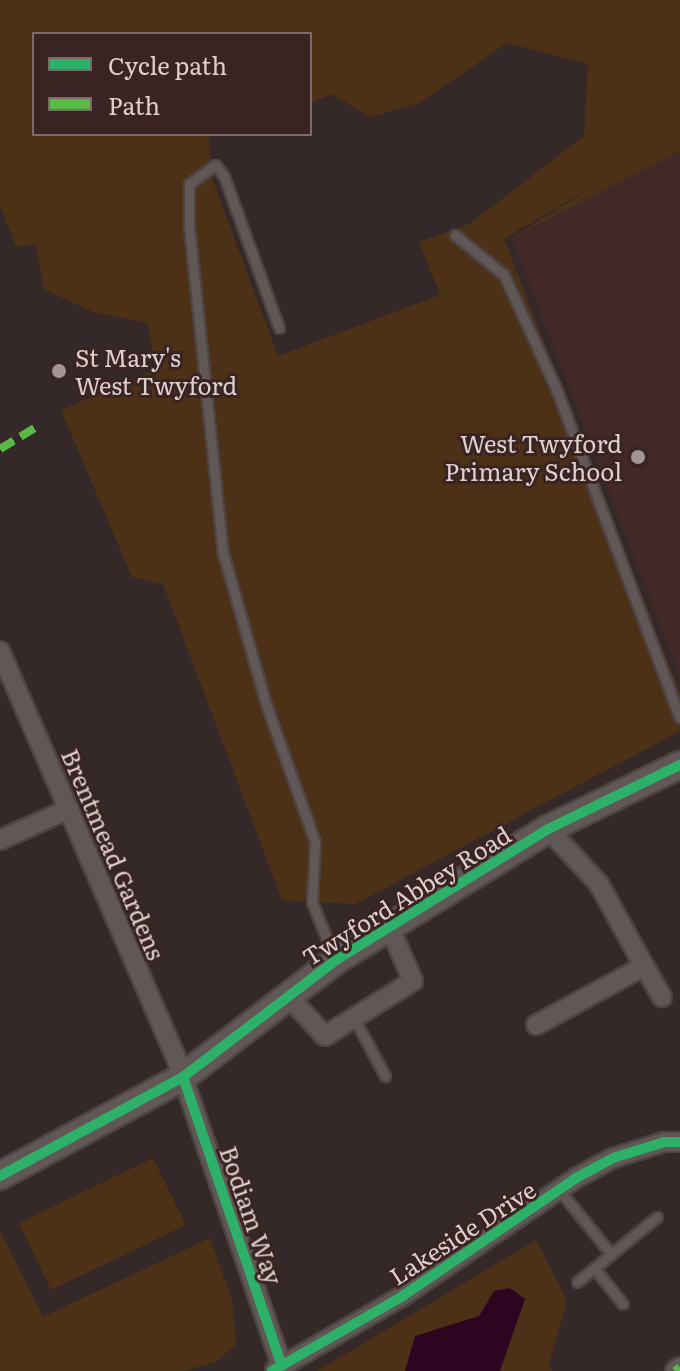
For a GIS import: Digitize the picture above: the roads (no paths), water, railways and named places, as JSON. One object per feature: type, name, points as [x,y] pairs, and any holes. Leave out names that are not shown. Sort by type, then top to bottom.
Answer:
[{"type":"street","name":"Brentmead Gardens","points":[[0,651],[183,1077]]},
{"type":"street","name":"Twyford Abbey Road","points":[[0,1176],[183,1077],[336,960],[548,829],[680,765]]},
{"type":"street","points":[[0,840],[69,809]]},
{"type":"street","points":[[548,829],[599,884],[662,997]]},
{"type":"street","points":[[287,995],[325,1036],[413,981],[389,926]]},
{"type":"street","points":[[536,1025],[644,966]]},
{"type":"street","name":"Bodiam Way","points":[[183,1077],[277,1369]]},
{"type":"street","name":"Lakeside Drive","points":[[277,1369],[401,1297],[613,1158],[664,1142],[680,1142]]},
{"type":"street","points":[[675,1371],[680,1367]]},
{"type":"lane","points":[[279,328],[224,176],[215,165],[189,184],[189,226],[223,553],[267,707],[315,842],[311,893],[336,960]]},
{"type":"lane","points":[[455,235],[504,275],[557,391],[680,718]]},
{"type":"lane","points":[[354,1018],[385,1076]]},
{"type":"lane","points":[[560,1191],[611,1254]]},
{"type":"lane","points":[[577,1282],[657,1217]]},
{"type":"lane","points":[[594,1268],[623,1304]]},
{"type":"place","name":"St Mary's West Twyford","points":[[59,371]]},
{"type":"place","name":"West Twyford Primary School","points":[[638,457]]}]
